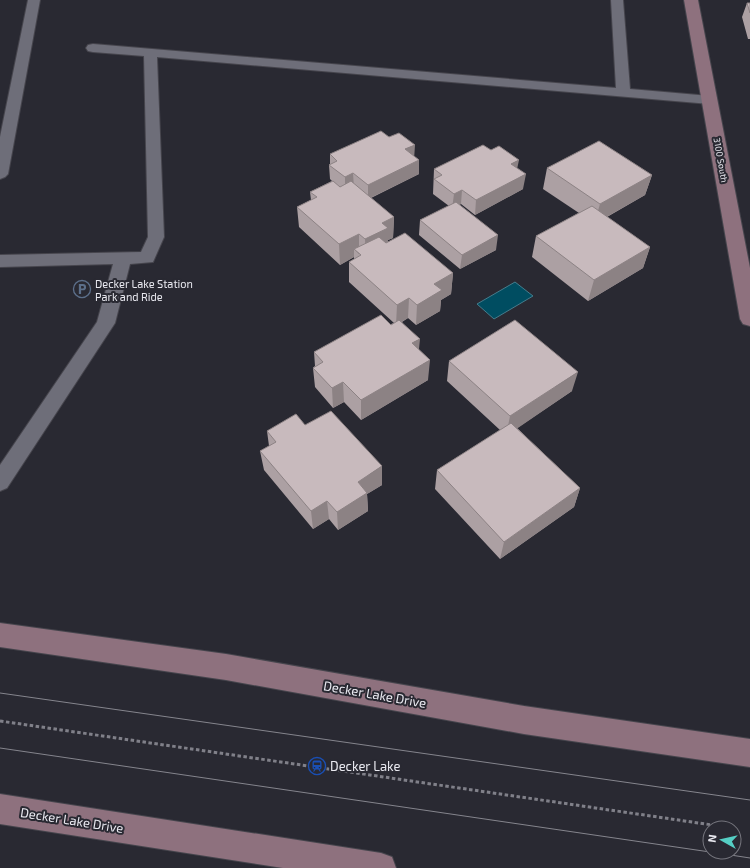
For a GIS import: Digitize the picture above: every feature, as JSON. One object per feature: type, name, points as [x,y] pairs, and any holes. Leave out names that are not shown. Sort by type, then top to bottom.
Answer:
[{"type":"street","name":"3100 South","points":[[691,0],[746,281],[750,319]]},
{"type":"street","name":"Decker Lake Drive","points":[[0,635],[226,667],[524,720],[750,753]]},
{"type":"street","name":"Decker Lake Drive","points":[[0,809],[381,868]]},
{"type":"lane","points":[[0,174],[34,0]]},
{"type":"lane","points":[[617,0],[623,93]]},
{"type":"lane","points":[[93,48],[710,100]]},
{"type":"lane","points":[[0,261],[147,258],[156,237],[150,53]]},
{"type":"lane","points":[[0,482],[106,323],[123,259]]},
{"type":"path","points":[[0,721],[702,823]]},
{"type":"water","points":[[515,282],[533,296],[494,319],[477,304]]},
{"type":"building","points":[[747,3],[750,3],[750,13]]},
{"type":"building","points":[[381,131],[389,137],[399,133],[415,145],[405,149],[419,160],[368,185],[353,173],[345,177],[329,165],[337,161],[330,154]]},
{"type":"building","points":[[599,141],[652,175],[600,204],[547,168]]},
{"type":"building","points":[[483,145],[491,150],[499,146],[519,160],[511,164],[526,174],[476,200],[462,190],[454,194],[434,179],[442,175],[434,169]]},
{"type":"building","points":[[333,181],[340,187],[351,181],[394,217],[382,223],[388,228],[365,239],[359,234],[339,244],[297,207],[317,197],[310,192]]},
{"type":"building","points":[[456,202],[498,235],[462,255],[420,220]]},
{"type":"building","points":[[592,206],[650,247],[594,280],[536,236]]},
{"type":"building","points":[[405,233],[453,273],[434,284],[442,290],[417,305],[409,298],[397,305],[349,262],[361,255],[354,249],[379,237],[386,243]]},
{"type":"building","points":[[381,315],[391,325],[399,320],[420,339],[412,343],[430,360],[361,400],[343,382],[332,388],[313,368],[323,362],[314,352]]},
{"type":"building","points":[[515,320],[578,372],[510,416],[449,361]]},
{"type":"building","points":[[331,411],[382,466],[358,482],[367,493],[337,512],[327,501],[311,511],[260,451],[276,442],[267,431],[296,414],[305,425]]},
{"type":"building","points":[[511,423],[580,488],[504,542],[437,470]]},
{"type":"tram line","points":[[0,693],[750,800]]},
{"type":"tram line","points":[[0,748],[702,851]]},
{"type":"tram line","points":[[742,857],[750,858]]},
{"type":"place","name":"Decker Lake Station Park and Ride","points":[[82,289]]},
{"type":"place","name":"Decker Lake","points":[[317,766]]}]
